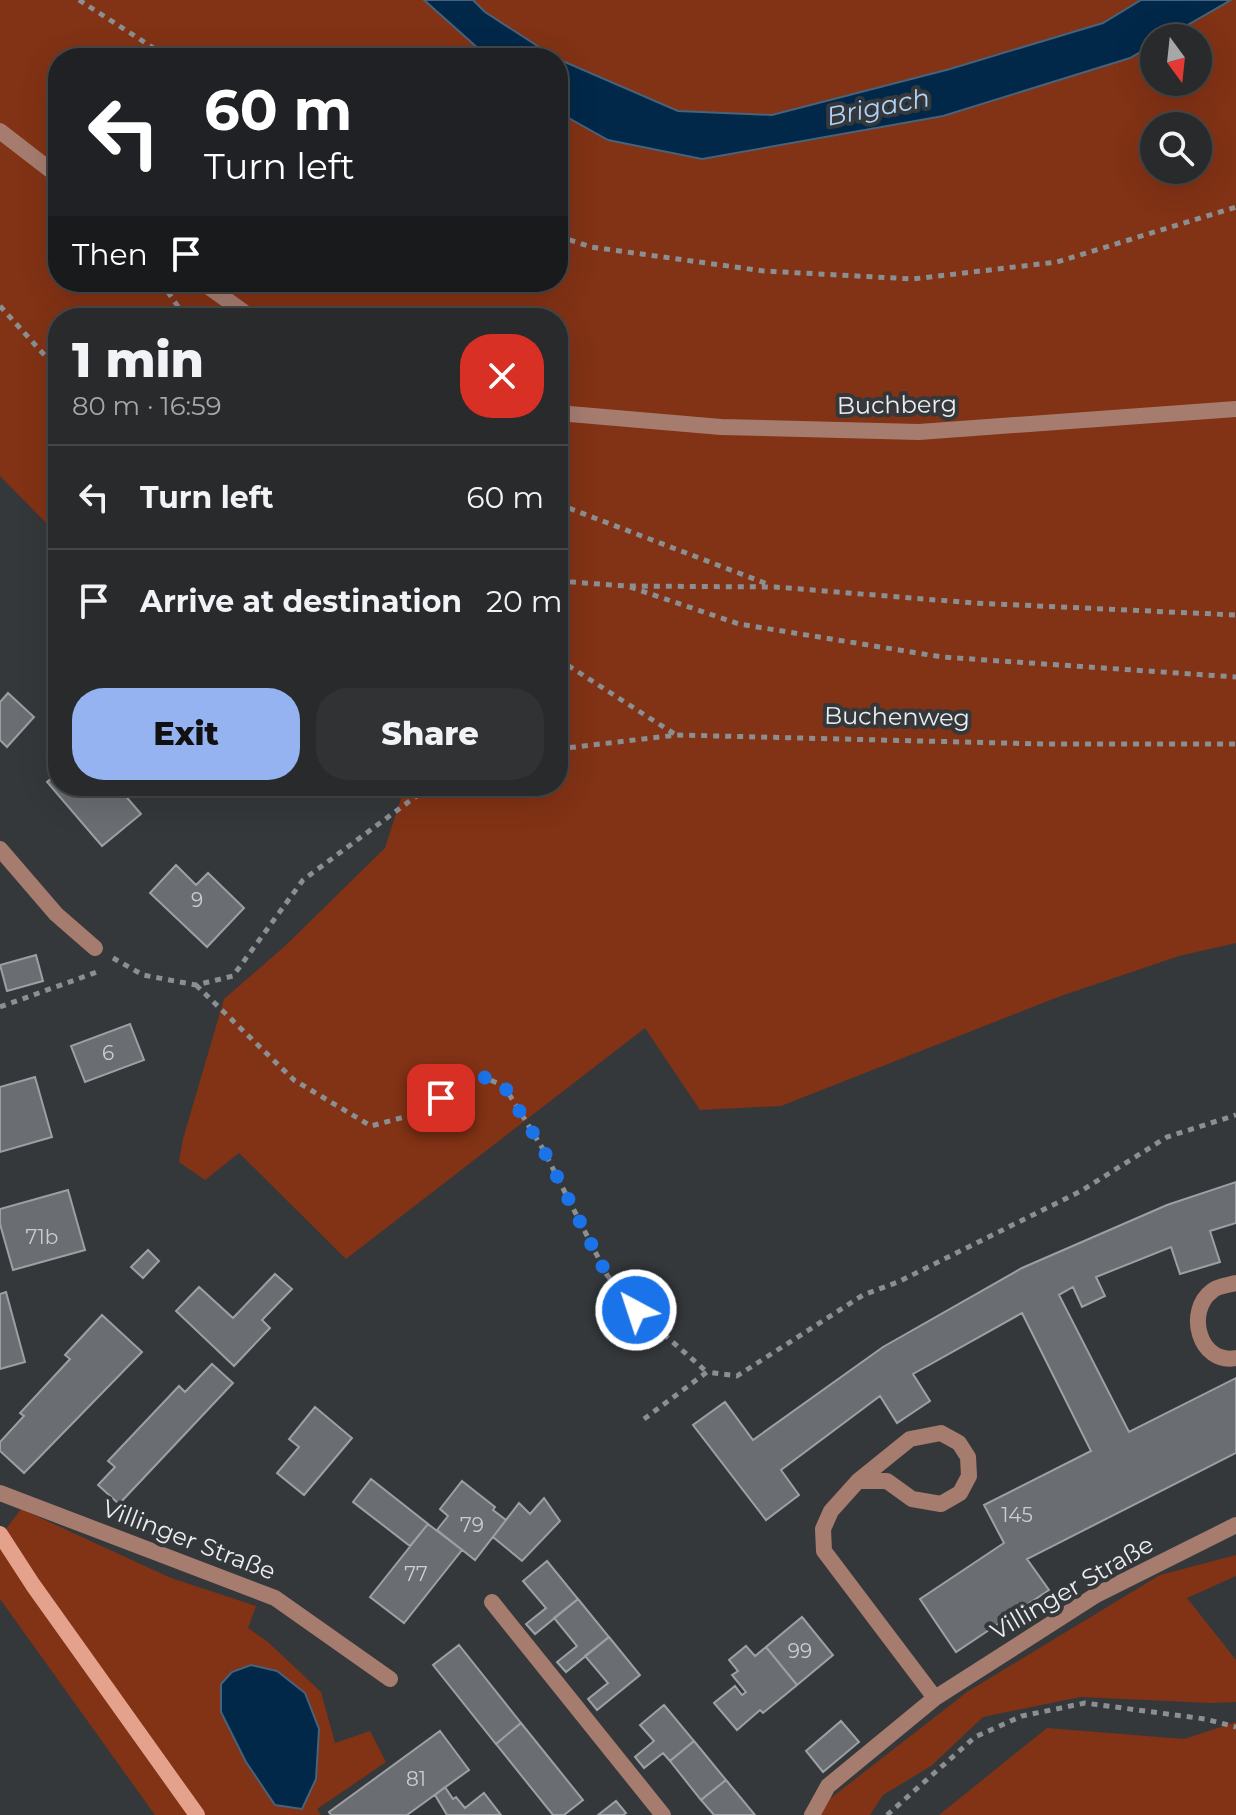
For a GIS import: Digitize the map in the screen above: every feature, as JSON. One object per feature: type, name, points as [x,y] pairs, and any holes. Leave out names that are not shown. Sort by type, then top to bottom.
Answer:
[{"type":"main road","points":[[0,1534],[60,1624],[197,1815]]},
{"type":"street","points":[[0,131],[48,168]]},
{"type":"street","points":[[216,292],[238,308]]},
{"type":"street","name":"Buchberg","points":[[568,414],[721,427],[919,432],[1236,409]]},
{"type":"street","points":[[0,849],[56,914],[95,948]]},
{"type":"street","points":[[1236,1283],[1213,1290],[1200,1306],[1196,1321],[1200,1337],[1211,1351],[1230,1359],[1236,1358]]},
{"type":"street","points":[[858,1481],[887,1481],[912,1499],[941,1504],[960,1493],[969,1476],[968,1457],[959,1443],[941,1433],[910,1439],[858,1481],[831,1511],[823,1529],[824,1551],[935,1698]]},
{"type":"street","name":"Villinger Straße","points":[[0,1493],[275,1598],[390,1679]]},
{"type":"street","name":"Villinger Straße","points":[[812,1815],[828,1786],[935,1698],[1096,1595],[1236,1525]]},
{"type":"street","points":[[492,1602],[663,1815]]},
{"type":"path","points":[[79,0],[153,48]]},
{"type":"path","points":[[568,239],[591,247],[764,271],[913,279],[1057,262],[1236,207]]},
{"type":"path","points":[[0,306],[48,359]]},
{"type":"path","points":[[568,508],[775,587]]},
{"type":"path","points":[[568,582],[626,586],[775,587],[974,603],[1236,615]]},
{"type":"path","points":[[626,586],[739,624],[942,657],[1236,677]]},
{"type":"path","points":[[568,665],[677,735]]},
{"type":"path","name":"Buchenweg","points":[[568,748],[677,735],[1028,744],[1236,744]]},
{"type":"path","points":[[95,948],[143,975],[196,985],[233,976],[303,880],[416,796]]},
{"type":"path","points":[[0,1007],[58,988],[120,962]]},
{"type":"path","points":[[196,985],[294,1080],[371,1126],[423,1112],[460,1083],[481,1076],[504,1086],[543,1149],[607,1275],[636,1310],[707,1372],[737,1376],[863,1295],[898,1282],[1081,1191],[1167,1137],[1236,1115]]},
{"type":"path","points":[[644,1419],[707,1372]]},
{"type":"path","points":[[887,1815],[975,1737],[1022,1716],[1085,1703],[1205,1719],[1236,1727]]},
{"type":"shaded area","points":[[0,0],[424,0],[478,48],[48,48],[48,292],[568,292],[568,118],[608,140],[702,159],[1130,58],[1140,52],[1140,96],[1212,96],[1212,24],[1189,24],[1236,0],[1236,943],[1179,956],[1058,997],[781,1106],[700,1110],[645,1028],[346,1259],[239,1153],[205,1180],[179,1162],[183,1139],[224,999],[285,946],[385,848],[402,796],[568,796],[568,308],[48,308],[48,525],[0,476]]},
{"type":"shaded area","points":[[473,0],[1141,0],[1103,23],[950,69],[772,115],[678,111],[568,63],[568,48],[540,48],[485,12]]},
{"type":"shaded area","points":[[21,1509],[171,1578],[256,1606],[248,1628],[268,1642],[321,1692],[335,1743],[370,1731],[386,1762],[317,1809],[321,1815],[155,1815],[0,1599],[0,1537]]},
{"type":"shaded area","points":[[1236,1555],[1236,1576],[1187,1598],[1236,1660],[1236,1702],[1080,1697],[983,1717],[931,1766],[883,1795],[870,1815],[809,1815],[967,1692],[1160,1575]]},
{"type":"shaded area","points":[[1236,1722],[1236,1815],[939,1815],[1047,1728],[1184,1739]]},
{"type":"water","points":[[424,0],[473,0],[485,12],[541,48],[478,48]]},
{"type":"water","name":"Brigach","points":[[1141,0],[1231,0],[1189,24],[1140,24],[1140,52],[1130,58],[943,116],[702,159],[608,140],[568,118],[568,63],[678,111],[772,115],[950,69],[1103,23]]},
{"type":"water","points":[[251,1665],[277,1671],[305,1693],[319,1729],[316,1779],[302,1809],[275,1805],[246,1762],[221,1712],[221,1684],[232,1672]]},
{"type":"building","points":[[8,693],[34,717],[7,747],[0,740],[0,702]]},
{"type":"building","points":[[59,796],[126,796],[141,814],[102,846]]},
{"type":"building","points":[[176,865],[196,885],[208,873],[244,908],[207,947],[150,893]]},
{"type":"building","points":[[36,955],[43,981],[7,991],[0,965]]},
{"type":"building","points":[[130,1024],[144,1060],[85,1082],[71,1046]]},
{"type":"building","points":[[35,1077],[52,1137],[0,1152],[0,1087]]},
{"type":"building","points":[[1236,1182],[1236,1223],[1210,1231],[1220,1262],[1180,1274],[1171,1247],[1096,1277],[1105,1296],[1082,1307],[1073,1287],[1059,1295],[1129,1432],[1236,1378],[1236,1453],[1027,1559],[1049,1590],[956,1652],[920,1599],[1004,1543],[984,1505],[1091,1451],[1022,1313],[913,1374],[930,1401],[897,1423],[880,1396],[781,1470],[799,1495],[766,1520],[693,1425],[725,1402],[753,1440],[883,1347],[1022,1268],[1167,1205]]},
{"type":"building","points":[[68,1190],[85,1250],[13,1270],[0,1224],[0,1209]]},
{"type":"building","points":[[148,1250],[159,1261],[143,1278],[131,1267]]},
{"type":"building","points":[[275,1274],[292,1289],[262,1320],[270,1328],[234,1366],[176,1311],[199,1287],[233,1318]]},
{"type":"building","points":[[6,1292],[25,1362],[0,1369],[0,1294]]},
{"type":"building","points":[[102,1315],[142,1352],[24,1473],[0,1451],[0,1442],[24,1416],[20,1413],[70,1359],[65,1355]]},
{"type":"building","points":[[212,1364],[233,1383],[119,1504],[98,1485],[115,1467],[108,1461],[179,1386],[185,1392]]},
{"type":"building","points":[[315,1407],[352,1438],[304,1495],[277,1473],[299,1447],[289,1439]]},
{"type":"building","points":[[371,1479],[428,1524],[410,1546],[353,1502]]},
{"type":"building","points":[[462,1481],[495,1507],[493,1510],[506,1520],[475,1560],[437,1530],[448,1516],[440,1509]]},
{"type":"building","points":[[544,1498],[560,1521],[522,1561],[493,1537],[519,1503],[530,1514]]},
{"type":"building","points":[[428,1524],[462,1550],[404,1623],[370,1597]]},
{"type":"building","points":[[547,1561],[578,1599],[535,1634],[526,1624],[546,1608],[523,1581]]},
{"type":"building","points":[[578,1599],[609,1637],[566,1672],[557,1662],[577,1646],[554,1618]]},
{"type":"building","points":[[802,1617],[833,1655],[797,1685],[766,1647]]},
{"type":"building","points":[[609,1637],[640,1675],[597,1710],[588,1699],[608,1683],[585,1656]]},
{"type":"building","points":[[459,1645],[521,1723],[496,1744],[433,1665]]},
{"type":"building","points":[[746,1646],[755,1656],[766,1647],[797,1685],[737,1730],[714,1703],[735,1686],[742,1695],[746,1692],[732,1675],[738,1671],[729,1660]]},
{"type":"building","points":[[664,1705],[694,1741],[670,1761],[663,1753],[644,1768],[635,1757],[654,1741],[640,1725]]},
{"type":"building","points":[[841,1721],[859,1742],[823,1772],[806,1751]]},
{"type":"building","points":[[521,1723],[583,1800],[564,1815],[553,1815],[496,1744]]},
{"type":"building","points":[[440,1731],[469,1770],[407,1815],[331,1815],[329,1812]]},
{"type":"building","points":[[694,1741],[726,1780],[701,1800],[670,1761]]},
{"type":"building","points":[[726,1780],[755,1815],[714,1815],[701,1800]]},
{"type":"building","points":[[445,1787],[453,1799],[456,1797],[465,1808],[484,1793],[501,1815],[447,1815],[435,1795]]},
{"type":"building","points":[[616,1801],[626,1813],[598,1815]]},
{"type":"route","points":[[441,1098],[460,1083],[481,1076],[504,1086],[543,1149],[607,1275],[636,1310]]}]
